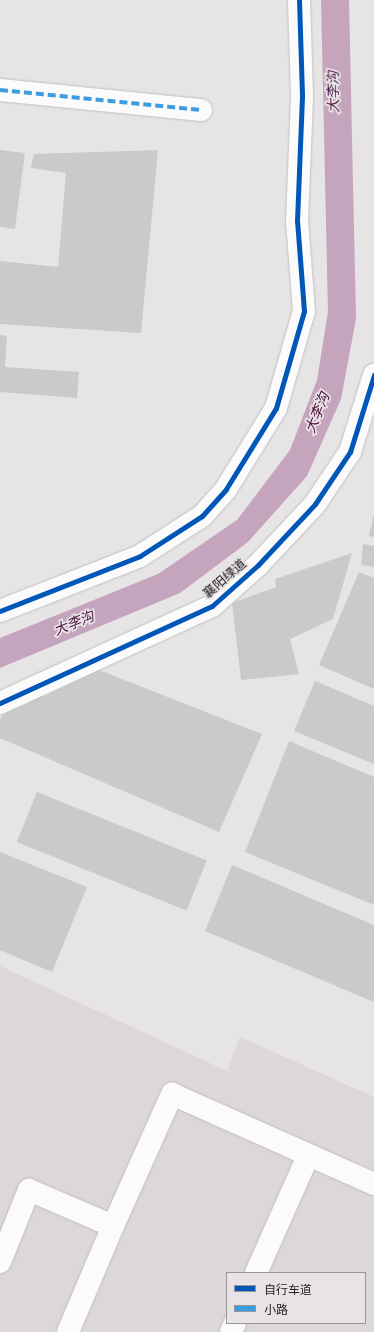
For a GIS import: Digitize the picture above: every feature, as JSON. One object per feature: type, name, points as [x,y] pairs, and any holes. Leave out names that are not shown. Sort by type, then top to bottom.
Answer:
[{"type":"street","points":[[0,611],[140,556],[202,516],[226,489],[276,408],[304,311],[297,221],[302,95],[299,0]]},
{"type":"street","points":[[0,90],[201,110]]},
{"type":"street","name":"襄阳绿道","points":[[0,703],[212,606],[258,565],[315,504],[350,452],[374,375]]},
{"type":"street","points":[[68,1332],[113,1226],[172,1094],[308,1156],[374,1184]]},
{"type":"street","points":[[256,1272],[308,1156]]},
{"type":"street","points":[[0,1262],[29,1190],[113,1226]]},
{"type":"shaded area","points":[[0,966],[227,1071],[240,1037],[374,1097],[374,1332],[0,1332]]},
{"type":"water","name":"大李沟","points":[[321,0],[349,0],[356,319],[341,399],[307,476],[248,542],[180,593],[0,668],[0,638],[158,574],[237,520],[290,450],[317,380],[328,312]]},
{"type":"building","points":[[0,150],[25,153],[15,229],[0,227]]},
{"type":"building","points":[[158,150],[141,333],[0,324],[0,261],[58,267],[66,173],[31,168],[34,154]]},
{"type":"building","points":[[0,335],[7,336],[5,367],[79,372],[77,398],[0,392]]},
{"type":"building","points":[[374,513],[374,537],[369,536]]},
{"type":"building","points":[[363,544],[374,546],[374,567],[361,565]]},
{"type":"building","points":[[352,553],[333,619],[290,639],[299,674],[241,680],[232,603],[276,587],[275,579]]},
{"type":"building","points":[[359,572],[374,578],[374,689],[319,665]]},
{"type":"building","points":[[99,670],[262,734],[219,832],[0,738],[0,720],[4,712],[30,703],[34,694],[43,697]]},
{"type":"building","points":[[315,681],[374,706],[374,764],[294,731]]},
{"type":"building","points":[[289,741],[374,777],[374,905],[245,852]]},
{"type":"building","points":[[37,792],[207,861],[186,911],[17,842]]},
{"type":"building","points":[[0,852],[87,887],[52,972],[0,950]]},
{"type":"building","points":[[232,865],[374,925],[374,1002],[205,931]]},
{"type":"marked path","points":[[0,90],[201,110]]},
{"type":"cycle path","points":[[0,611],[140,556],[202,516],[226,489],[276,408],[304,311],[297,221],[302,95],[299,0]]},
{"type":"cycle path","points":[[0,703],[212,606],[258,565],[315,504],[350,452],[374,375]]}]
